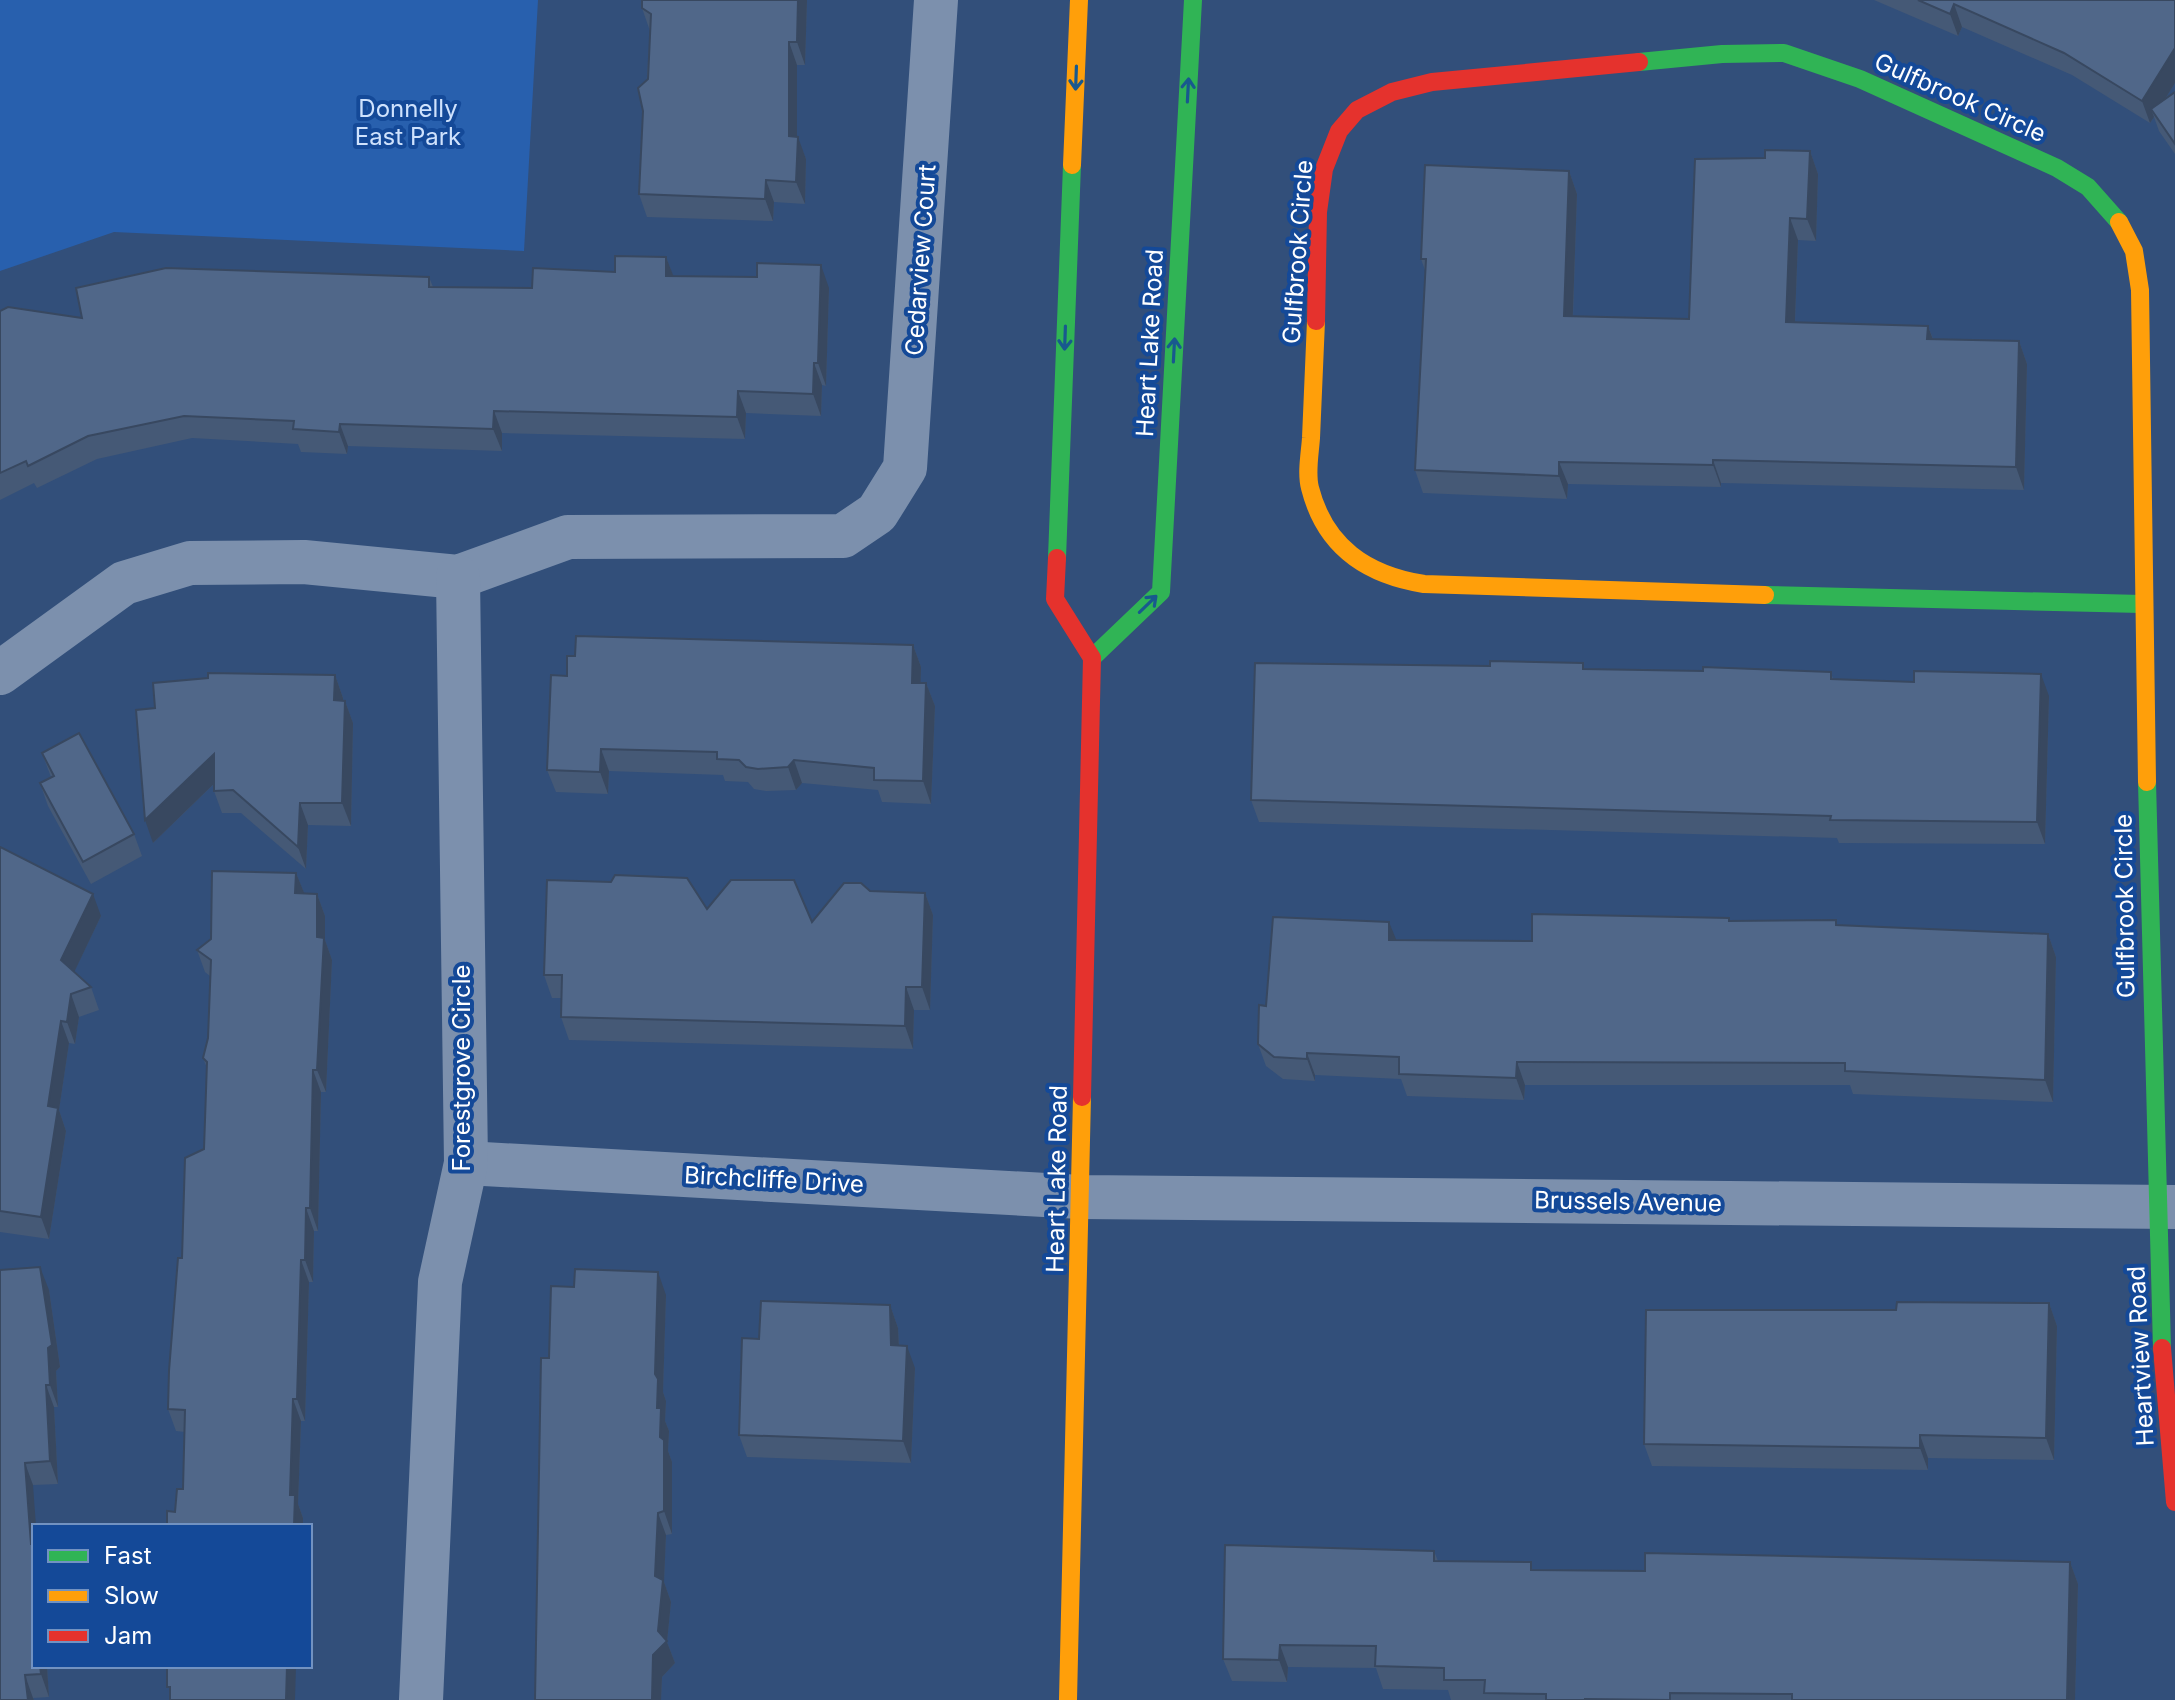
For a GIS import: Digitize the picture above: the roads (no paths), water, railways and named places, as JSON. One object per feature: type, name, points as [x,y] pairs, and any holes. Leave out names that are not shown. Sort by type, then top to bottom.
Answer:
[{"type":"street","name":"Cedarview Court","points":[[458,577],[568,537],[843,536],[877,513],[905,468],[936,0]]},
{"type":"street","points":[[1079,0],[1055,599],[1092,658]]},
{"type":"street","name":"Heart Lake Road","points":[[1068,1700],[1092,658],[1161,592],[1193,0]]},
{"type":"street","name":"Gulfbrook Circle","points":[[2142,604],[1487,588],[1404,584],[1367,572],[1323,523],[1309,486],[1320,213],[1325,159],[1339,129],[1362,104],[1393,89],[1432,82],[1722,54],[1784,53],[1860,79],[2057,168],[2088,187],[2115,215],[2134,251],[2140,290],[2142,604],[2167,1207]]},
{"type":"street","points":[[0,673],[124,583],[190,563],[304,562],[458,577]]},
{"type":"street","name":"Forestgrove Circle","points":[[421,1700],[440,1282],[466,1163],[458,577]]},
{"type":"street","name":"Birchcliffe Drive","points":[[466,1163],[1081,1197]]},
{"type":"street","name":"Brussels Avenue","points":[[1081,1197],[2167,1207]]},
{"type":"street","name":"Heartview Road","points":[[2167,1207],[2163,1389],[2175,1502]]},
{"type":"park label","name":"Donnelly East Park","points":[[408,123]]}]
